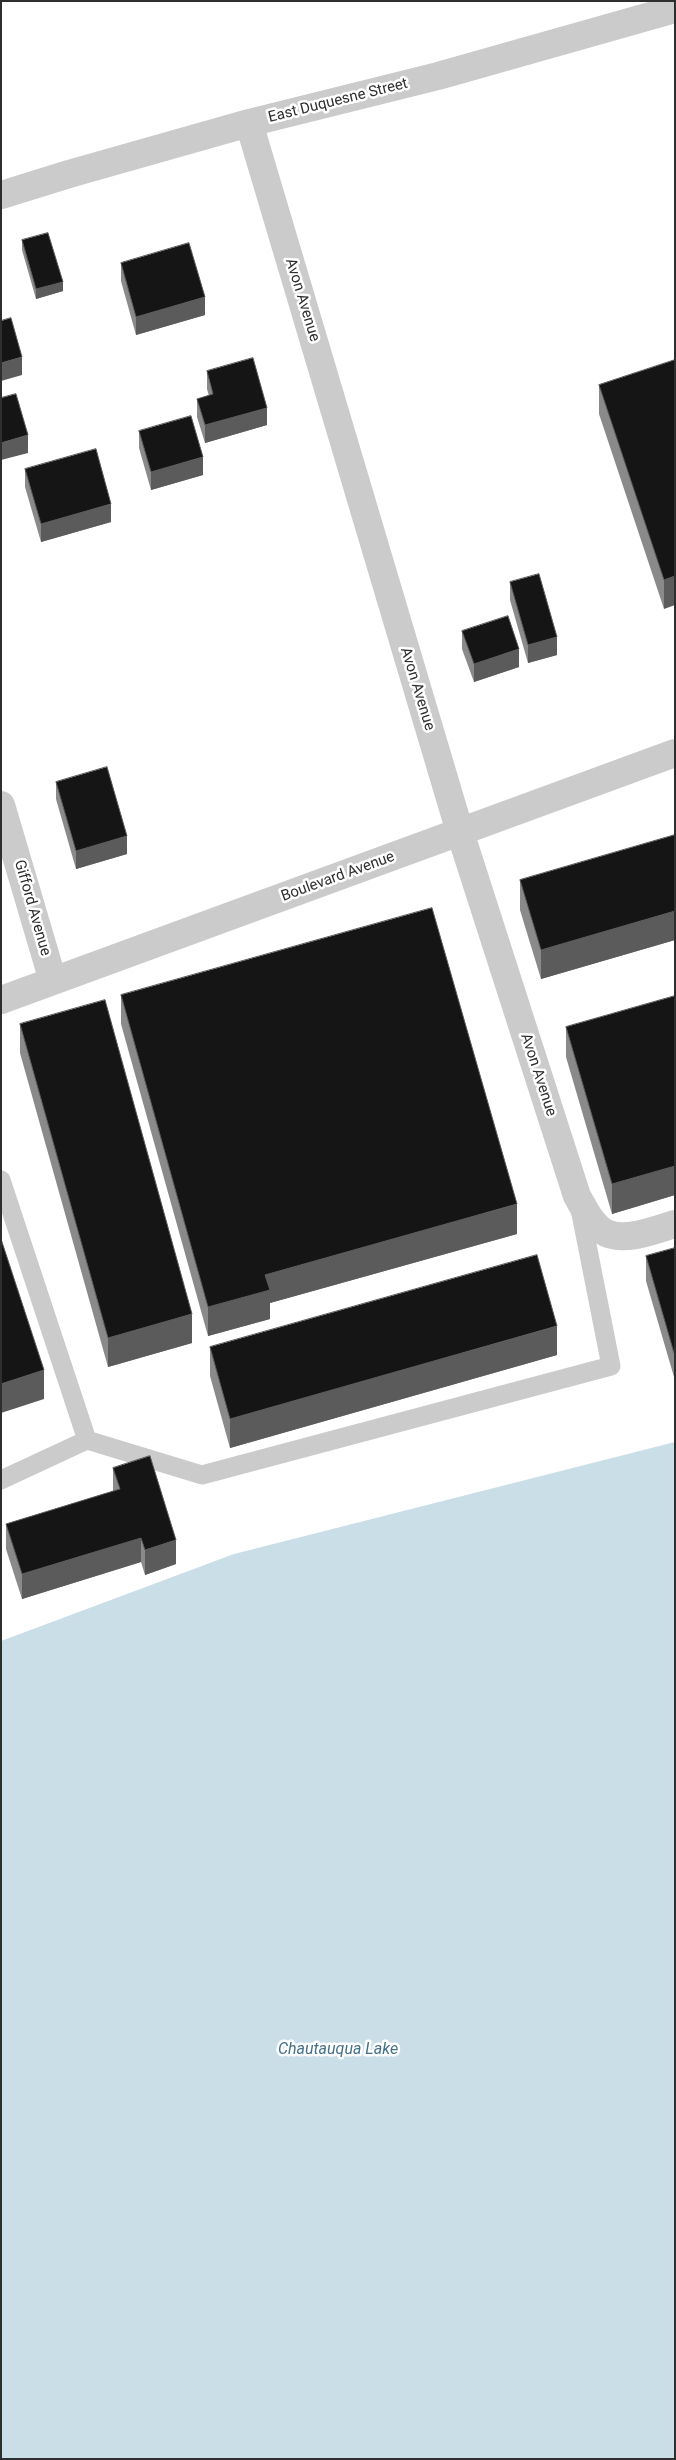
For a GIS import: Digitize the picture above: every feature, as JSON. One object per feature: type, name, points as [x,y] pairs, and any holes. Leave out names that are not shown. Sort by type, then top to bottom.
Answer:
[{"type":"street","name":"East Duquesne Street","points":[[1,195],[249,123],[438,76],[675,9]]},
{"type":"street","name":"Avon Avenue","points":[[249,123],[460,832],[577,1196],[592,1220],[606,1233],[634,1237],[675,1224]]},
{"type":"street","name":"Boulevard Avenue","points":[[1,1000],[675,753]]},
{"type":"street","name":"Gifford Avenue","points":[[1,805],[53,981]]},
{"type":"lane","points":[[1,1180],[87,1440]]},
{"type":"lane","points":[[1,1480],[87,1440],[202,1476],[611,1366],[577,1196]]},
{"type":"water","name":"Chautauqua Lake","points":[[675,1442],[675,2459],[1,2459],[1,1641],[234,1554]]},
{"type":"building","points":[[48,233],[63,282],[36,289],[22,240]]},
{"type":"building","points":[[189,243],[205,297],[136,317],[121,263]]},
{"type":"building","points":[[11,318],[22,357],[1,363],[1,321]]},
{"type":"building","points":[[253,358],[267,408],[205,425],[197,399],[213,394],[207,371]]},
{"type":"building","points":[[675,360],[675,576],[664,580],[599,385]]},
{"type":"building","points":[[16,394],[28,435],[1,443],[1,398]]},
{"type":"building","points":[[191,416],[203,457],[151,472],[139,431]]},
{"type":"building","points":[[96,449],[111,504],[41,524],[25,469]]},
{"type":"building","points":[[539,574],[557,637],[528,645],[510,582]]},
{"type":"building","points":[[508,616],[519,649],[474,664],[462,631]]},
{"type":"building","points":[[107,767],[127,836],[76,851],[56,782]]},
{"type":"building","points":[[675,835],[675,911],[541,950],[520,880]]},
{"type":"building","points":[[432,908],[517,1204],[265,1275],[270,1290],[208,1307],[121,995]]},
{"type":"building","points":[[675,996],[675,1166],[612,1184],[566,1027]]},
{"type":"building","points":[[105,1000],[192,1314],[108,1338],[20,1024]]},
{"type":"building","points":[[1,1239],[44,1370],[1,1384]]},
{"type":"building","points":[[675,1248],[675,1353],[674,1353],[646,1256]]},
{"type":"building","points":[[537,1255],[557,1326],[230,1419],[210,1347]]},
{"type":"building","points":[[150,1456],[176,1540],[145,1550],[141,1538],[22,1574],[6,1524],[120,1489],[113,1468]]}]
